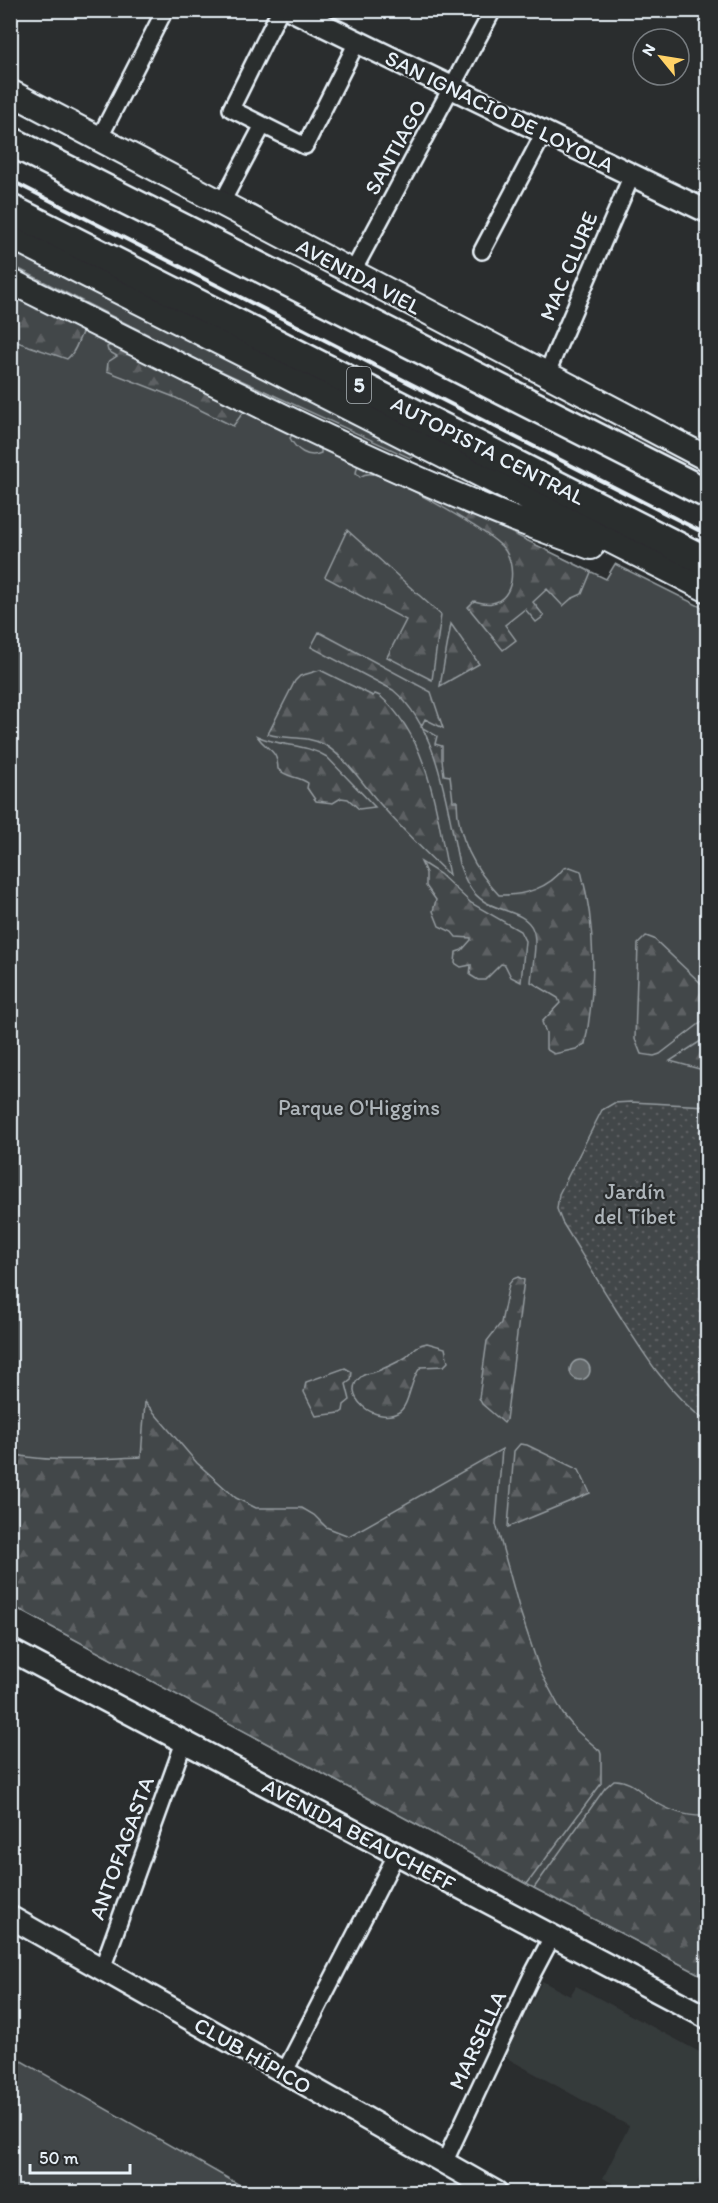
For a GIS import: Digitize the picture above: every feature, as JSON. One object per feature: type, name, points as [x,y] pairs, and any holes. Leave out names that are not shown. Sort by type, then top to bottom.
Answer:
[{"type":"highway","points":[[10,141],[708,494]]},
{"type":"highway","name":"AUTOPISTA CENTRAL","points":[[10,209],[708,562]]},
{"type":"main road","name":"SAN IGNACIO DE LOYOLA","points":[[292,10],[708,212]]},
{"type":"main road","name":"AVENIDA VIEL","points":[[10,93],[708,459]]},
{"type":"main road","points":[[10,236],[708,590]]},
{"type":"main road","points":[[10,281],[240,395],[395,468],[494,511],[612,555],[676,574]]},
{"type":"main road","name":"AVENIDA BEAUCHEFF","points":[[10,1650],[708,2018]]},
{"type":"main road","name":"CLUB HÍPICO","points":[[10,1917],[496,2193]]},
{"type":"street","points":[[99,140],[165,10]]},
{"type":"street","points":[[280,10],[231,109],[305,146],[357,42]]},
{"type":"street","name":"SANTIAGO","points":[[352,273],[493,10]]},
{"type":"street","points":[[221,204],[263,125]]},
{"type":"street","points":[[482,251],[544,133]]},
{"type":"street","name":"MAC CLURE","points":[[546,375],[632,175]]},
{"type":"street","name":"ANTOFAGASTA","points":[[102,1969],[184,1742]]},
{"type":"street","points":[[284,2073],[396,1855]]},
{"type":"street","name":"MARSELLA","points":[[444,2163],[552,1937]]},
{"type":"shaded area","points":[[580,1360],[587,1363],[590,1370],[587,1377],[580,1380],[573,1377],[570,1370],[573,1363]]},
{"type":"shaded area","points":[[542,1981],[570,1996],[576,1986],[707,2056],[707,2164],[692,2192],[628,2192],[603,2178],[629,2126],[505,2057]]},
{"type":"green space","points":[[10,248],[412,453],[413,457],[410,458],[206,364],[11,265]]},
{"type":"green space","name":"Parque O'Higgins","points":[[11,293],[117,348],[360,460],[606,579],[615,564],[707,610],[707,1978],[530,1886],[11,1605]]},
{"type":"green space","points":[[10,294],[83,331],[75,349],[67,359],[11,340]]},
{"type":"green space","points":[[111,345],[249,409],[233,426],[174,397],[107,371],[108,362],[117,356],[108,351],[107,347]]},
{"type":"green space","points":[[294,432],[321,447],[321,453],[312,455],[299,450],[290,438]]},
{"type":"green space","points":[[358,463],[469,512],[591,572],[582,594],[563,606],[547,589],[533,602],[544,616],[536,622],[525,609],[505,625],[516,640],[503,650],[468,607],[474,601],[490,604],[505,595],[512,572],[508,555],[504,549],[463,519],[384,477],[366,474],[360,477],[356,473]]},
{"type":"green space","points":[[347,530],[441,615],[432,680],[387,657],[406,620],[325,577]]},
{"type":"green space","points":[[451,624],[479,664],[440,686]]},
{"type":"green space","points":[[319,632],[431,692],[443,728],[425,719],[421,726],[409,706],[393,690],[311,647]]},
{"type":"green space","points":[[320,670],[373,696],[375,694],[380,696],[397,713],[410,733],[420,755],[435,802],[449,875],[397,823],[347,764],[331,749],[310,739],[268,734],[295,681],[300,676]]},
{"type":"green space","points":[[422,728],[437,736],[435,744],[442,746],[444,775],[450,776],[453,801],[457,801],[464,840],[482,875],[499,895],[518,894],[543,886],[564,868],[570,867],[581,871],[590,914],[593,979],[585,1044],[576,1049],[554,1054],[546,1049],[546,1033],[542,1022],[560,1003],[558,998],[531,982],[535,948],[533,930],[525,919],[480,899],[466,880],[459,864],[439,770]]},
{"type":"green space","points":[[257,736],[310,749],[327,757],[375,807],[359,809],[348,799],[341,798],[333,803],[316,801],[307,788],[308,783],[278,769],[276,757]]},
{"type":"green space","points":[[421,862],[440,874],[471,903],[520,931],[525,941],[521,982],[511,977],[505,965],[501,964],[485,980],[478,980],[470,975],[471,965],[461,967],[455,963],[456,952],[462,950],[471,938],[456,937],[452,932],[439,926],[433,911],[436,900],[426,886],[426,873]]},
{"type":"green space","points":[[646,936],[654,939],[707,989],[707,1018],[660,1054],[654,1056],[641,1054],[635,1039],[638,944]]},
{"type":"green space","points":[[707,1037],[707,1071],[670,1061]]},
{"type":"green space","name":"Jardín del Tíbet","points":[[614,1103],[707,1106],[707,1422],[679,1398],[645,1355],[562,1222],[557,1209],[559,1194],[602,1110]]},
{"type":"green space","points":[[518,1277],[524,1280],[504,1423],[482,1404],[479,1398],[487,1341],[501,1323],[509,1284]]},
{"type":"green space","points":[[427,1343],[445,1348],[448,1362],[444,1366],[421,1367],[414,1378],[403,1409],[390,1415],[380,1415],[362,1406],[354,1391],[355,1383],[362,1376],[396,1363],[418,1346]]},
{"type":"green space","points":[[345,1368],[352,1372],[351,1380],[346,1384],[350,1400],[340,1413],[316,1416],[304,1392],[306,1382]]},
{"type":"green space","points":[[145,1402],[197,1463],[236,1498],[256,1508],[302,1508],[314,1515],[326,1527],[349,1536],[502,1449],[496,1524],[520,1611],[540,1671],[563,1714],[601,1754],[601,1784],[527,1884],[11,1605],[11,1453],[56,1459],[141,1457]]},
{"type":"green space","points":[[520,1444],[527,1445],[579,1470],[590,1493],[508,1527],[514,1451]]},
{"type":"green space","points":[[614,1780],[630,1784],[652,1800],[672,1810],[707,1816],[707,1978],[534,1888],[605,1788]]},
{"type":"green space","points":[[11,2055],[252,2192],[11,2192]]},
{"type":"railway","points":[[10,180],[708,535]]}]
